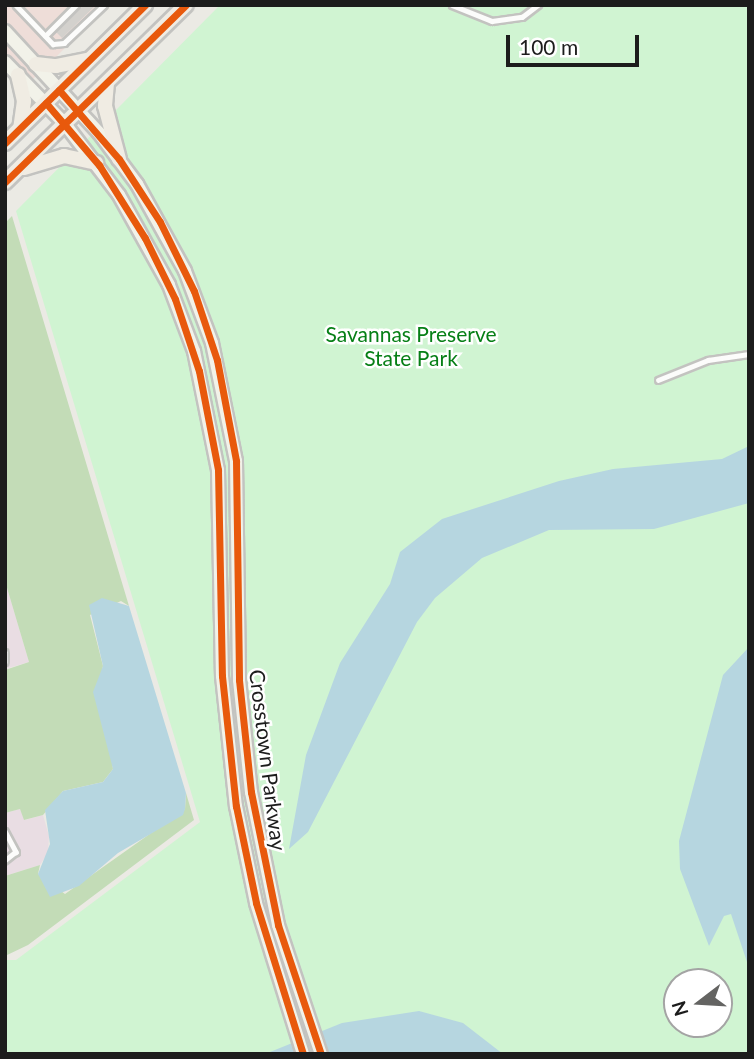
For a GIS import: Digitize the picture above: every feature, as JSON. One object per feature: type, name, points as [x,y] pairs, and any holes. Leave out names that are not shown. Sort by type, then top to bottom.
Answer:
[{"type":"main road","points":[[11,177],[186,5]]},
{"type":"main road","points":[[5,143],[143,6]]},
{"type":"main road","name":"Crosstown Parkway","points":[[5,31],[119,159],[160,222],[194,291],[222,379],[236,461],[240,694],[256,822],[283,943],[321,1054]]},
{"type":"main road","points":[[36,64],[56,66],[89,60]]},
{"type":"main road","name":"Crosstown Parkway","points":[[5,62],[65,124],[96,163],[145,238],[175,299],[205,392],[218,470],[222,676],[236,806],[259,916],[303,1054]]},
{"type":"main road","points":[[18,75],[24,101],[20,128]]},
{"type":"main road","points":[[107,83],[105,106],[119,159]]},
{"type":"main road","points":[[11,177],[58,157],[96,163]]},
{"type":"lane","points":[[16,5],[53,44],[64,43],[104,5]]},
{"type":"lane","points":[[45,36],[76,5]]},
{"type":"lane","points":[[452,5],[492,21],[522,17],[538,5]]},
{"type":"lane","points":[[658,380],[708,359],[749,354]]},
{"type":"lane","points":[[5,652],[5,662]]},
{"type":"lane","points":[[5,831],[16,852],[5,861]]},
{"type":"shaded area","points":[[5,5],[108,5],[51,62],[39,60],[5,23]]},
{"type":"shaded area","points":[[5,39],[38,74],[31,81],[5,54]]},
{"type":"shaded area","points":[[5,581],[29,662],[5,669]]},
{"type":"shaded area","points":[[20,809],[25,820],[43,815],[49,836],[48,853],[40,865],[5,876],[5,813]]},
{"type":"green space","name":"Savannas Preserve State Park","points":[[220,5],[749,5],[749,1054],[5,1054],[5,960],[16,960],[200,822],[16,211]]},
{"type":"green space","points":[[12,216],[129,606],[121,601],[90,615],[103,666],[100,679],[113,769],[103,782],[63,791],[43,815],[24,820],[20,809],[5,813],[5,670],[29,662],[5,581],[5,223]]},
{"type":"green space","points":[[186,793],[194,820],[28,945],[5,956],[5,876],[40,865],[38,874],[65,894],[185,809]]},
{"type":"water","points":[[749,446],[749,503],[654,529],[549,530],[482,558],[435,598],[417,622],[308,832],[289,849],[306,755],[340,663],[390,584],[400,552],[442,519],[559,481],[613,469],[722,459]]},
{"type":"water","points":[[102,598],[129,606],[186,793],[185,809],[183,815],[118,853],[79,886],[50,897],[38,874],[50,844],[45,810],[63,791],[103,782],[113,769],[93,692],[103,666],[89,605]]},
{"type":"water","points":[[749,647],[749,968],[731,914],[724,916],[709,946],[680,869],[679,841],[723,675]]},
{"type":"water","points":[[419,1011],[463,1023],[503,1054],[265,1054],[342,1023]]},
{"type":"building","points":[[84,5],[96,5],[62,38],[56,32]]},
{"type":"cycle path","points":[[5,143],[145,5]]},
{"type":"cycle path","points":[[5,182],[186,5]]},
{"type":"cycle path","points":[[59,90],[119,159],[160,222],[194,291],[217,360],[236,461],[239,680],[251,792],[278,925],[321,1054]]},
{"type":"cycle path","points":[[46,103],[99,165],[145,238],[175,299],[199,371],[218,470],[222,676],[236,806],[256,903],[303,1054]]}]
